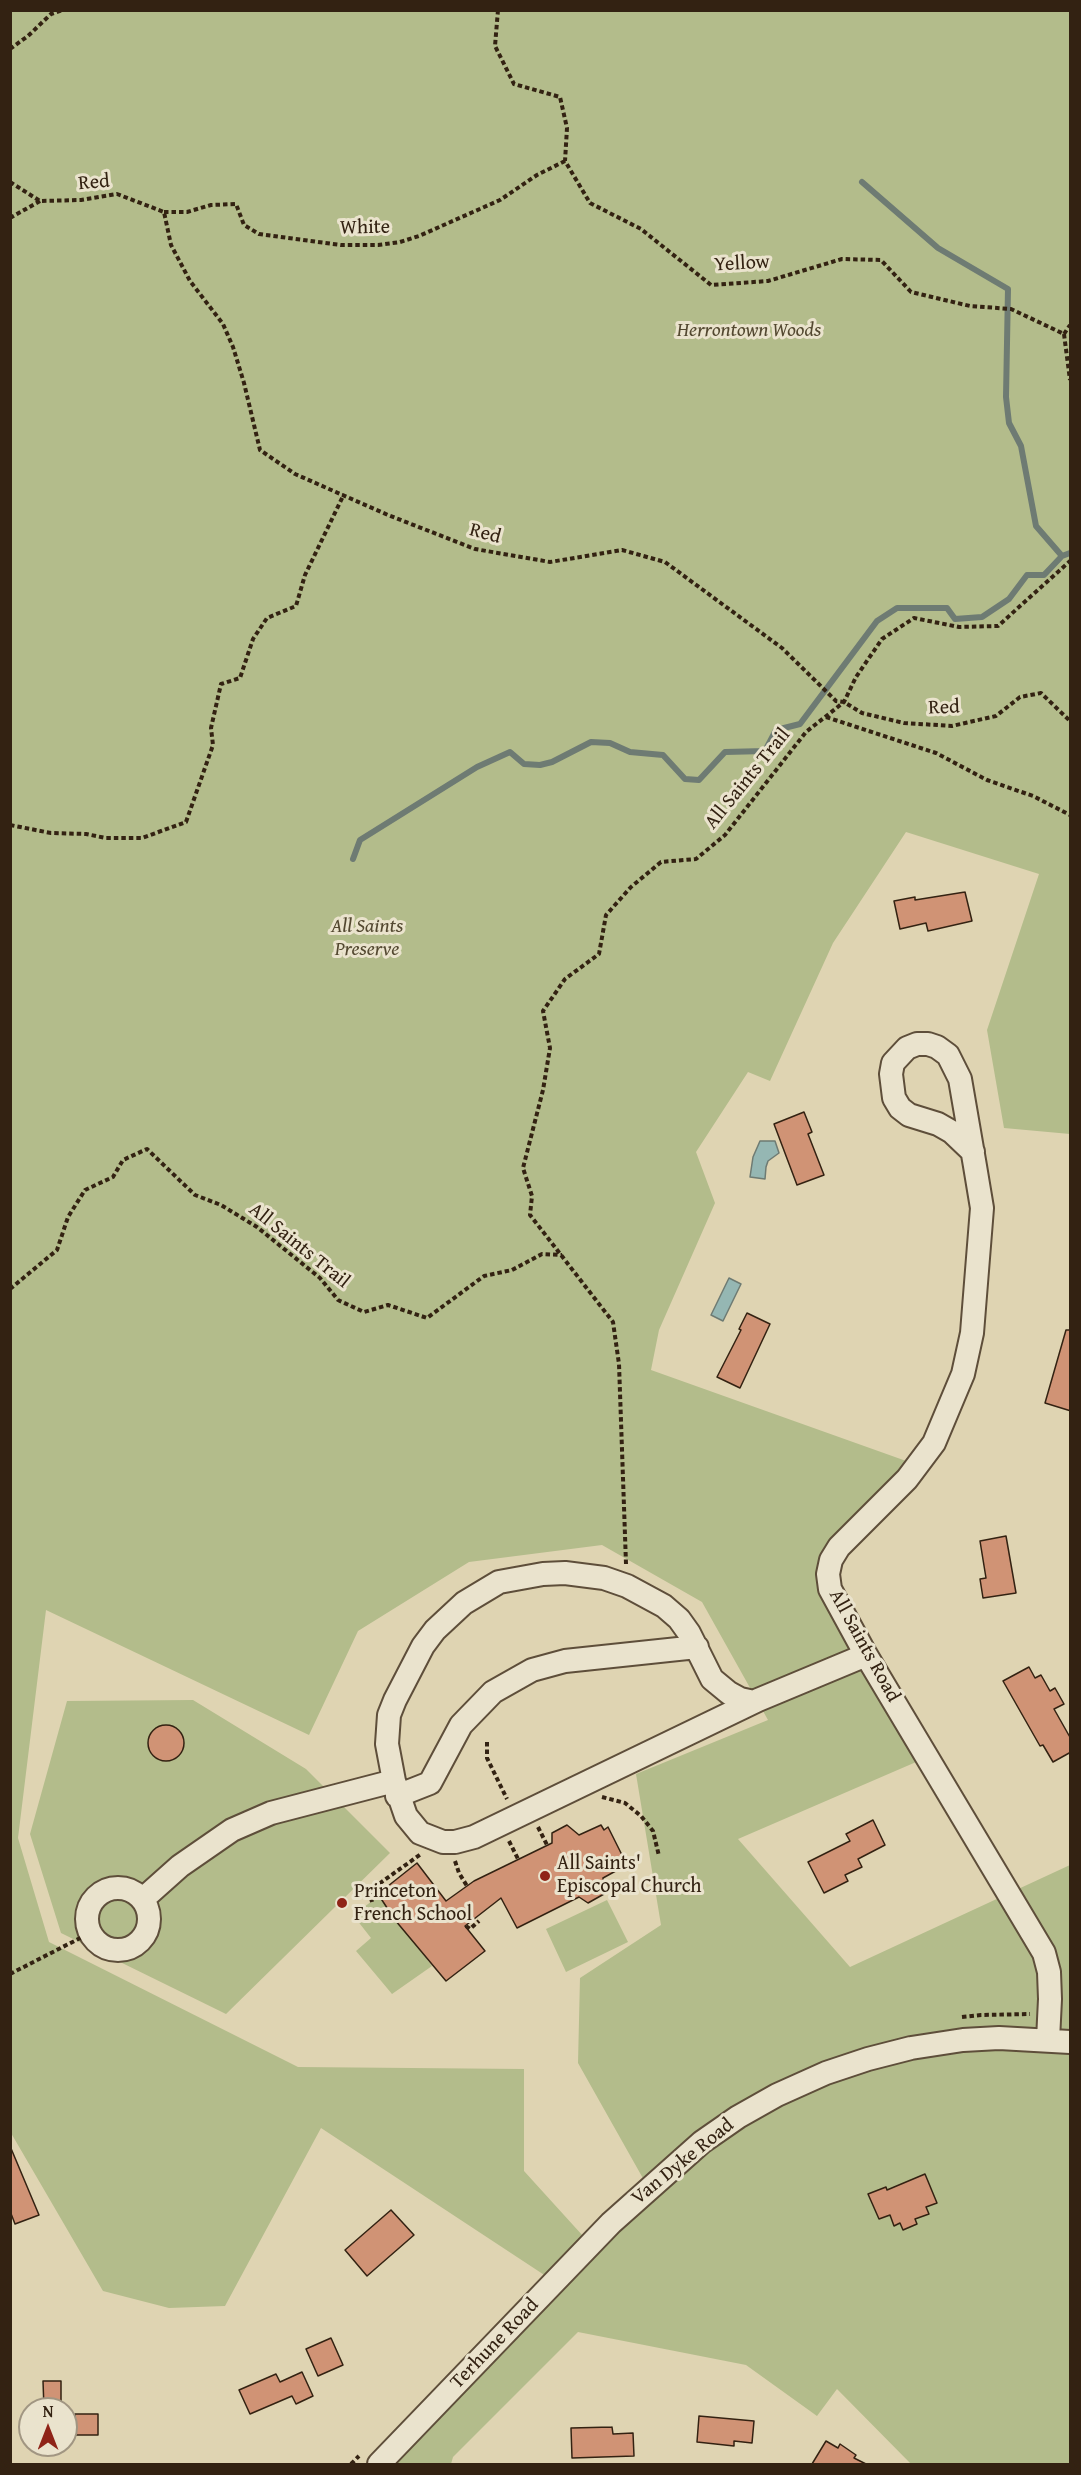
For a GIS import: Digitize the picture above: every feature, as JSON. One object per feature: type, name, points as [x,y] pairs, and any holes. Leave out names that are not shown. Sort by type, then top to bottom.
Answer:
[{"type":"street","name":"All Saints Road","points":[[973,1152],[952,1132],[938,1124],[909,1115],[900,1108],[894,1098],[891,1074],[894,1063],[907,1048],[917,1044],[937,1047],[948,1055],[960,1079],[973,1152],[982,1208],[972,1334],[963,1374],[934,1443],[907,1479],[839,1547],[831,1560],[828,1574],[830,1589],[866,1654],[1044,1953],[1050,1999],[1048,2040]]},
{"type":"street","points":[[754,1702],[729,1693],[712,1679],[697,1647],[679,1619],[664,1606],[627,1586],[604,1578],[586,1575],[543,1574],[499,1582],[464,1603],[435,1630],[423,1646],[394,1700],[387,1732],[396,1788],[406,1816],[420,1833],[443,1842],[455,1842],[474,1837],[754,1702],[866,1654]]},
{"type":"street","points":[[142,1899],[180,1866],[232,1830],[271,1813],[430,1783],[462,1725],[493,1692],[532,1670],[565,1661],[697,1647]]},
{"type":"street","points":[[125,1888],[135,1892],[142,1899],[148,1908],[148,1928],[135,1945],[126,1949],[105,1947],[96,1941],[90,1933],[87,1913],[90,1903],[105,1890],[125,1888]]},
{"type":"street","name":"Van Dyke Road","points":[[611,2223],[661,2176],[711,2136],[777,2095],[826,2073],[911,2048],[975,2040],[1071,2042]]},
{"type":"street","name":"Terhune Road","points":[[379,2464],[611,2223]]},
{"type":"path","points":[[10,49],[51,14],[63,10]]},
{"type":"path","points":[[498,10],[495,46],[514,84],[560,97],[567,128],[564,161]]},
{"type":"path","name":"White","points":[[164,212],[187,212],[211,205],[236,204],[244,225],[259,234],[340,245],[378,245],[400,242],[418,236],[501,200],[537,175],[564,161]]},
{"type":"path","name":"Yellow","points":[[564,161],[590,203],[641,229],[711,285],[768,281],[842,259],[881,260],[911,292],[970,306],[1011,309],[1064,334]]},
{"type":"path","points":[[10,182],[40,201],[10,218]]},
{"type":"path","name":"Red","points":[[40,201],[81,200],[117,194],[164,212],[171,245],[190,281],[223,324],[233,347],[260,450],[295,474],[388,515],[475,549],[550,562],[622,549],[665,562],[782,648],[836,701],[844,702],[862,713],[904,723],[952,726],[996,716],[1020,697],[1041,693],[1071,721]]},
{"type":"path","points":[[1071,325],[1064,334],[1071,380]]},
{"type":"path","points":[[10,825],[51,833],[86,834],[106,838],[142,838],[186,822],[213,745],[211,728],[221,684],[240,678],[253,639],[267,618],[296,606],[305,575],[344,494]]},
{"type":"path","points":[[844,702],[856,676],[882,639],[914,618],[959,627],[998,626],[1071,561]]},
{"type":"path","name":"All Saints Trail","points":[[627,1586],[619,1364],[613,1322],[530,1215],[532,1196],[523,1168],[543,1090],[550,1048],[543,1011],[565,979],[599,954],[606,915],[631,887],[661,862],[696,859],[725,835],[780,768],[806,732],[844,702]]},
{"type":"path","points":[[826,716],[936,753],[987,780],[1033,796],[1071,815]]},
{"type":"path","name":"All Saints Trail","points":[[10,1289],[57,1250],[69,1217],[85,1190],[113,1177],[123,1160],[147,1149],[195,1195],[221,1205],[257,1227],[320,1278],[338,1300],[364,1312],[388,1305],[427,1318],[484,1276],[512,1270],[542,1254],[563,1255]]},
{"type":"path","points":[[487,1742],[486,1758],[510,1806]]},
{"type":"path","points":[[596,1794],[625,1803],[640,1816],[653,1831],[659,1856]]},
{"type":"path","points":[[535,1821],[547,1845]]},
{"type":"path","points":[[506,1834],[518,1859]]},
{"type":"path","points":[[372,1902],[370,1893],[376,1886],[426,1851]]},
{"type":"path","points":[[455,1854],[457,1869],[467,1886]]},
{"type":"path","points":[[466,1926],[470,1929],[479,1921]]},
{"type":"path","points":[[10,1974],[90,1933]]},
{"type":"green space","points":[[10,11],[1070,11],[1070,1134],[1004,1128],[987,1030],[1039,874],[906,832],[833,943],[770,1081],[748,1072],[696,1152],[715,1203],[659,1330],[651,1370],[923,1467],[828,1565],[930,1756],[738,1839],[850,1967],[1070,1865],[1070,2464],[911,2464],[837,2389],[817,2416],[746,2365],[578,2332],[453,2457],[451,2464],[386,2464],[558,2284],[321,2128],[225,2306],[169,2308],[103,2291],[11,2133]],"holes":[[[602,1545],[702,1602],[768,1720],[636,1774],[661,1925],[580,1978],[578,2063],[649,2189],[593,2247],[524,2171],[524,2069],[298,2067],[49,1942],[18,1838],[46,1610],[309,1735],[358,1631],[469,1562]]]},
{"type":"green space","points":[[193,1700],[306,1769],[390,1853],[226,2014],[61,1933],[30,1834],[67,1701]]},
{"type":"green space","points":[[379,1896],[432,1966],[392,1994],[356,1951],[371,1938],[353,1915]]},
{"type":"green space","points":[[607,1900],[628,1942],[566,1972],[546,1929]]},
{"type":"water","points":[[760,1141],[775,1141],[779,1153],[768,1161],[765,1179],[750,1177],[753,1157]]},
{"type":"water","points":[[729,1278],[741,1284],[723,1321],[711,1315]]},
{"type":"building","points":[[965,892],[972,921],[928,931],[926,923],[900,929],[894,901]]},
{"type":"building","points":[[804,1112],[812,1132],[808,1134],[824,1175],[797,1185],[774,1124]]},
{"type":"building","points":[[747,1313],[770,1324],[740,1388],[717,1377]]},
{"type":"building","points":[[1066,1330],[1071,1330],[1071,1411],[1045,1403]]},
{"type":"building","points":[[1006,1536],[1016,1593],[983,1598],[980,1579],[986,1578],[980,1541]]},
{"type":"building","points":[[1029,1667],[1035,1678],[1041,1675],[1050,1691],[1055,1688],[1064,1704],[1054,1709],[1071,1739],[1071,1752],[1053,1762],[1043,1745],[1040,1746],[1003,1681]]},
{"type":"building","points":[[166,1725],[179,1730],[184,1743],[179,1756],[166,1761],[153,1756],[148,1743],[153,1730]]},
{"type":"building","points":[[873,1820],[885,1845],[858,1859],[862,1867],[845,1875],[848,1881],[824,1893],[808,1862],[850,1841],[846,1834]]},
{"type":"building","name":"All Saints' Episcopal Church","points":[[567,1825],[579,1835],[601,1825],[604,1830],[608,1827],[625,1861],[621,1863],[623,1867],[603,1878],[604,1894],[588,1903],[579,1897],[517,1928],[501,1898],[465,1926],[485,1951],[446,1981],[395,1920],[378,1894],[417,1863],[446,1901],[474,1881],[552,1843],[552,1833]]},
{"type":"building","points":[[10,2146],[39,2215],[15,2224],[10,2211]]},
{"type":"building","points":[[925,2174],[937,2203],[926,2207],[929,2214],[915,2219],[917,2224],[903,2230],[900,2223],[894,2226],[890,2215],[879,2219],[868,2194],[886,2187],[887,2190]]},
{"type":"building","points":[[391,2210],[414,2235],[367,2276],[345,2250]]},
{"type":"building","points":[[331,2338],[343,2365],[318,2376],[306,2349]]},
{"type":"building","points":[[302,2372],[313,2396],[296,2404],[292,2396],[250,2414],[239,2390],[276,2374],[280,2382]]},
{"type":"building","points":[[43,2381],[61,2381],[61,2397],[44,2397]]},
{"type":"building","points":[[78,2414],[98,2414],[98,2435],[78,2435]]},
{"type":"building","points":[[699,2416],[754,2421],[752,2443],[734,2441],[734,2446],[697,2442]]},
{"type":"building","points":[[612,2427],[613,2434],[633,2433],[634,2456],[572,2458],[571,2428]]},
{"type":"building","points":[[826,2441],[838,2448],[840,2444],[856,2455],[854,2458],[866,2464],[812,2464]]},
{"type":"waterway","points":[[862,182],[938,248],[1008,289],[1006,397],[1009,423],[1021,446],[1036,526],[1062,556]]},
{"type":"waterway","points":[[353,859],[360,840],[477,767],[510,752],[524,764],[540,765],[552,762],[591,742],[610,743],[630,752],[663,755],[685,779],[699,780],[725,752],[765,751],[776,730],[800,724],[877,621],[897,608],[947,608],[955,619],[982,617],[1009,599],[1027,575],[1044,575],[1062,556],[1070,553]]},
{"type":"place","name":"All Saints' Episcopal Church","points":[[545,1876]]},
{"type":"place","name":"Princeton French School","points":[[342,1903]]},
{"type":"park label","name":"Herrontown Woods","points":[[749,331]]},
{"type":"park label","name":"All Saints Preserve","points":[[367,938]]}]
